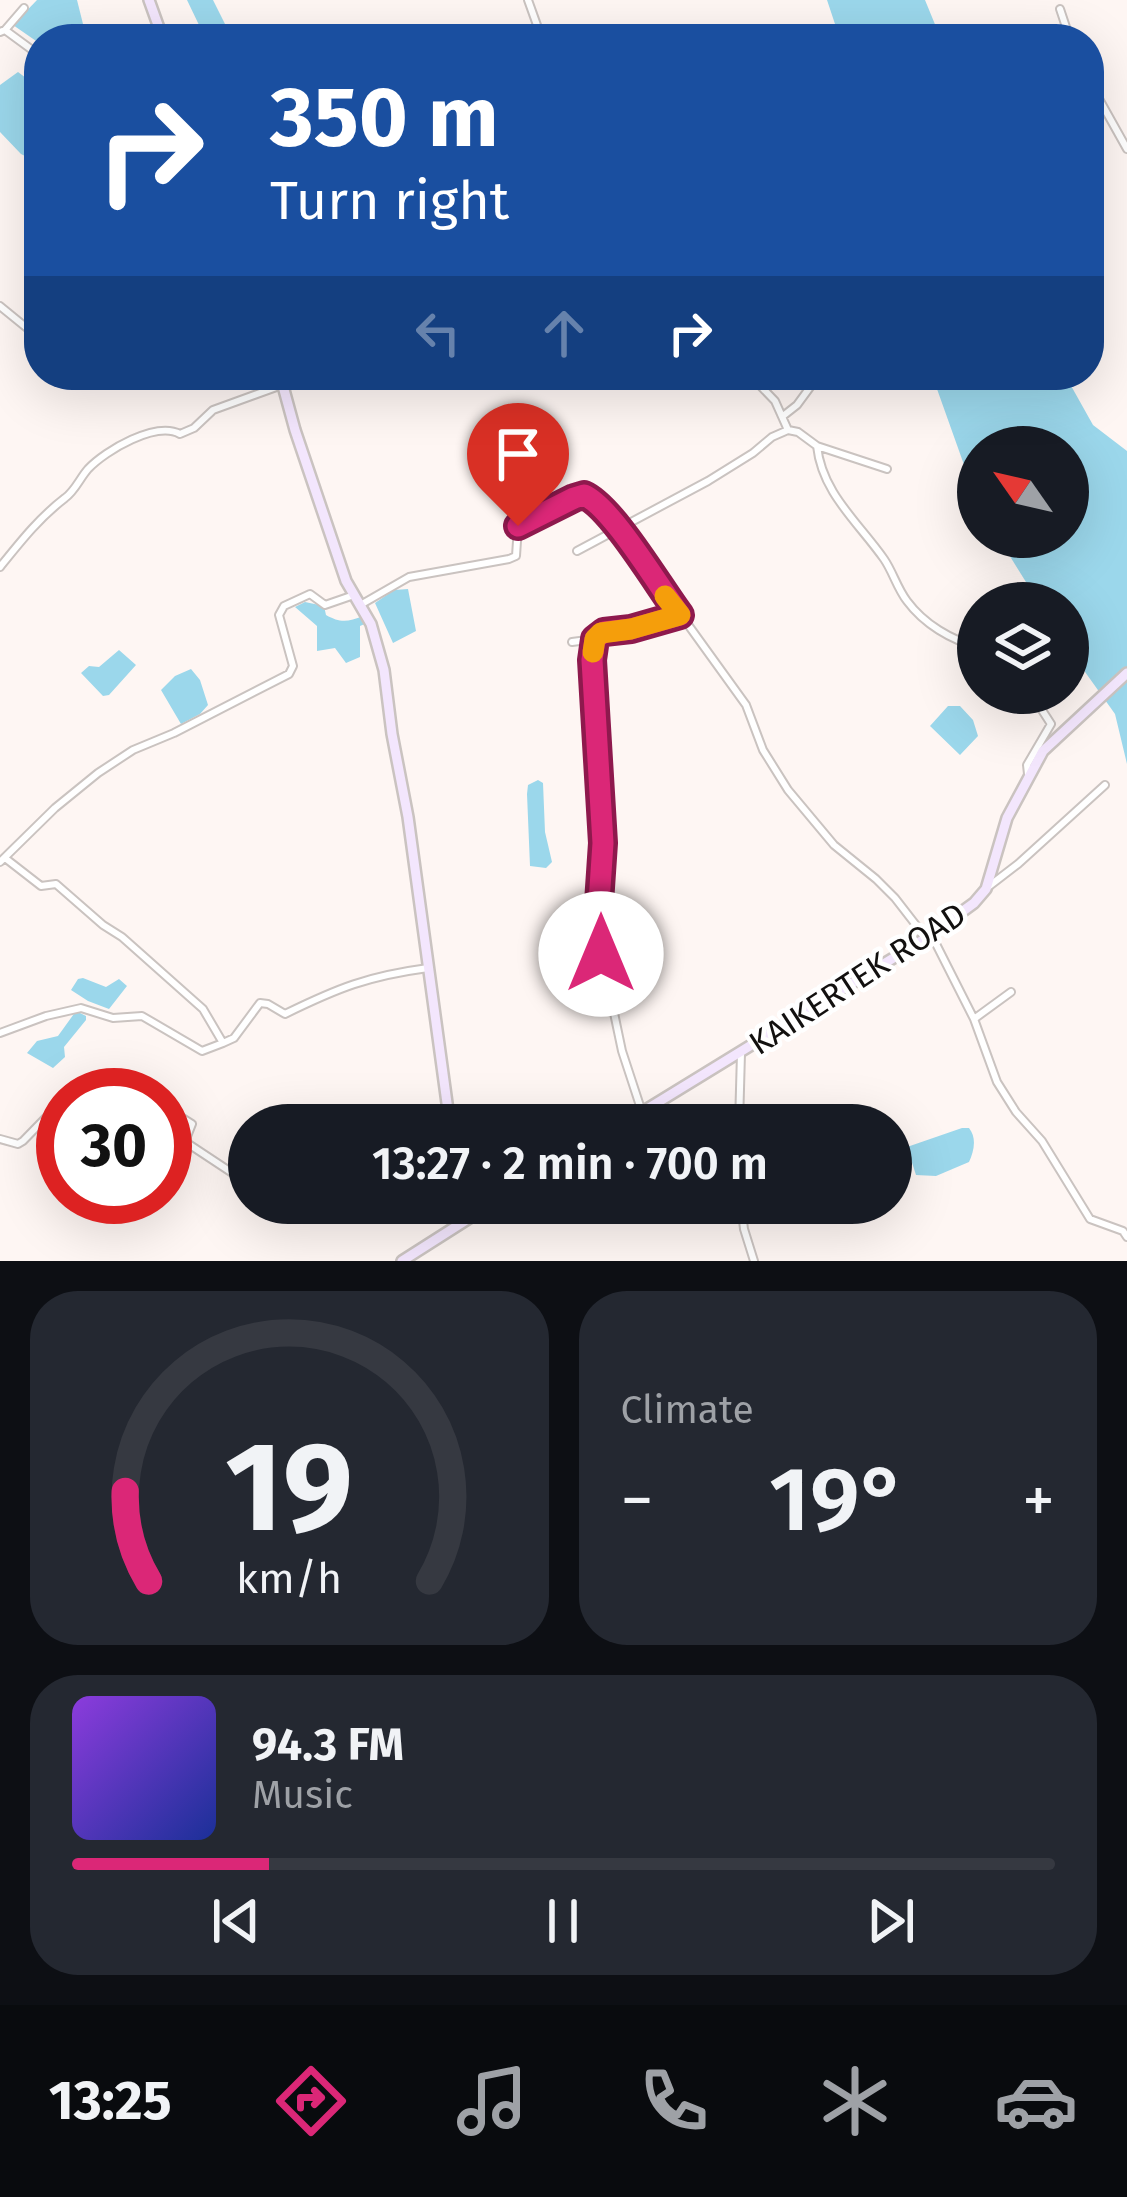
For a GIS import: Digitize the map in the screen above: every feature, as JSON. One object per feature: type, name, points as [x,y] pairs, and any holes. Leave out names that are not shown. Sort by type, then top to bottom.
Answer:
[{"type":"main road","points":[[284,390],[346,581],[371,624],[384,670],[447,1104]]},
{"type":"main road","name":"KAIKERTEK ROAD","points":[[655,1104],[974,903],[986,889],[1007,818],[1042,751],[1127,673]]},
{"type":"main road","points":[[402,1261],[458,1224]]},
{"type":"street","points":[[2,31],[24,8]]},
{"type":"street","points":[[1060,9],[1065,24]]},
{"type":"street","points":[[1104,108],[1127,149]]},
{"type":"street","points":[[0,306],[24,326]]},
{"type":"street","points":[[0,567],[36,521],[68,496],[102,455],[145,434],[170,429],[180,434],[213,410],[258,390]]},
{"type":"street","points":[[764,390],[788,430]]},
{"type":"street","points":[[783,416],[808,390]]},
{"type":"street","points":[[577,551],[708,481],[788,430],[818,446],[887,469]]},
{"type":"street","points":[[818,446],[826,482],[889,566],[908,602],[957,641]]},
{"type":"street","points":[[223,1043],[203,1009],[122,937],[56,884],[41,886],[3,860],[55,808],[133,750],[289,674],[293,666],[279,615],[284,606],[310,594],[325,604],[358,600],[409,577],[516,556],[518,526],[584,495],[619,529],[746,705],[764,750],[788,790],[834,845],[876,879],[928,936],[974,1019],[997,1082],[1042,1141],[1090,1220],[1127,1237]]},
{"type":"street","points":[[572,642],[680,615]]},
{"type":"street","points":[[595,639],[592,660],[603,843],[597,932],[622,1051],[639,1104]]},
{"type":"street","points":[[1028,774],[1027,765],[1051,724],[1045,714]]},
{"type":"street","points":[[986,889],[1105,785]]},
{"type":"street","points":[[0,1033],[81,1008],[113,1018],[142,1016],[202,1051],[234,1037],[260,1003],[285,1014],[345,985],[428,968]]},
{"type":"street","points":[[974,1019],[1011,992]]},
{"type":"street","points":[[740,1104],[741,1053]]},
{"type":"street","points":[[0,1139],[18,1144],[36,1127]]},
{"type":"street","points":[[192,1146],[228,1170]]},
{"type":"street","points":[[743,1224],[754,1261]]},
{"type":"water","points":[[37,0],[77,0],[83,24],[24,24],[24,33],[13,25]]},
{"type":"water","points":[[187,0],[213,0],[225,24],[199,24]]},
{"type":"water","points":[[827,0],[925,0],[935,24],[835,24]]},
{"type":"water","points":[[18,72],[24,76],[24,156],[0,132],[0,85]]},
{"type":"water","points":[[937,390],[1073,390],[1093,425],[1127,451],[1127,764],[1115,714],[1089,677],[1089,582],[1026,582],[1011,558],[1089,558],[1089,426],[957,426],[957,445]]},
{"type":"water","points":[[408,589],[416,631],[393,643],[375,603],[394,590]]},
{"type":"water","points":[[305,602],[324,606],[326,615],[336,619],[363,616],[367,623],[360,626],[360,657],[346,663],[335,648],[317,651],[317,626],[295,607]]},
{"type":"water","points":[[119,650],[136,665],[103,696],[81,673],[89,666],[99,667]]},
{"type":"water","points":[[191,669],[208,705],[181,724],[161,690]]},
{"type":"water","points":[[948,706],[957,706],[957,714],[967,714],[973,720],[978,736],[960,755],[930,726]]},
{"type":"water","points":[[538,780],[543,783],[552,862],[546,868],[530,866],[527,794],[528,785]]},
{"type":"water","points":[[83,978],[106,987],[119,979],[127,986],[109,1009],[71,990]]},
{"type":"water","points":[[76,1011],[86,1016],[64,1047],[65,1057],[53,1068],[27,1053],[37,1041],[58,1036]]},
{"type":"water","points":[[962,1128],[969,1128],[973,1136],[969,1162],[936,1176],[916,1175],[912,1145]]},
{"type":"slow traffic","points":[[593,652],[601,633],[680,615],[665,596]]},
{"type":"route","points":[[518,526],[574,498],[593,499],[680,615],[604,632],[595,639],[592,660],[603,843],[597,932],[601,954]]}]
